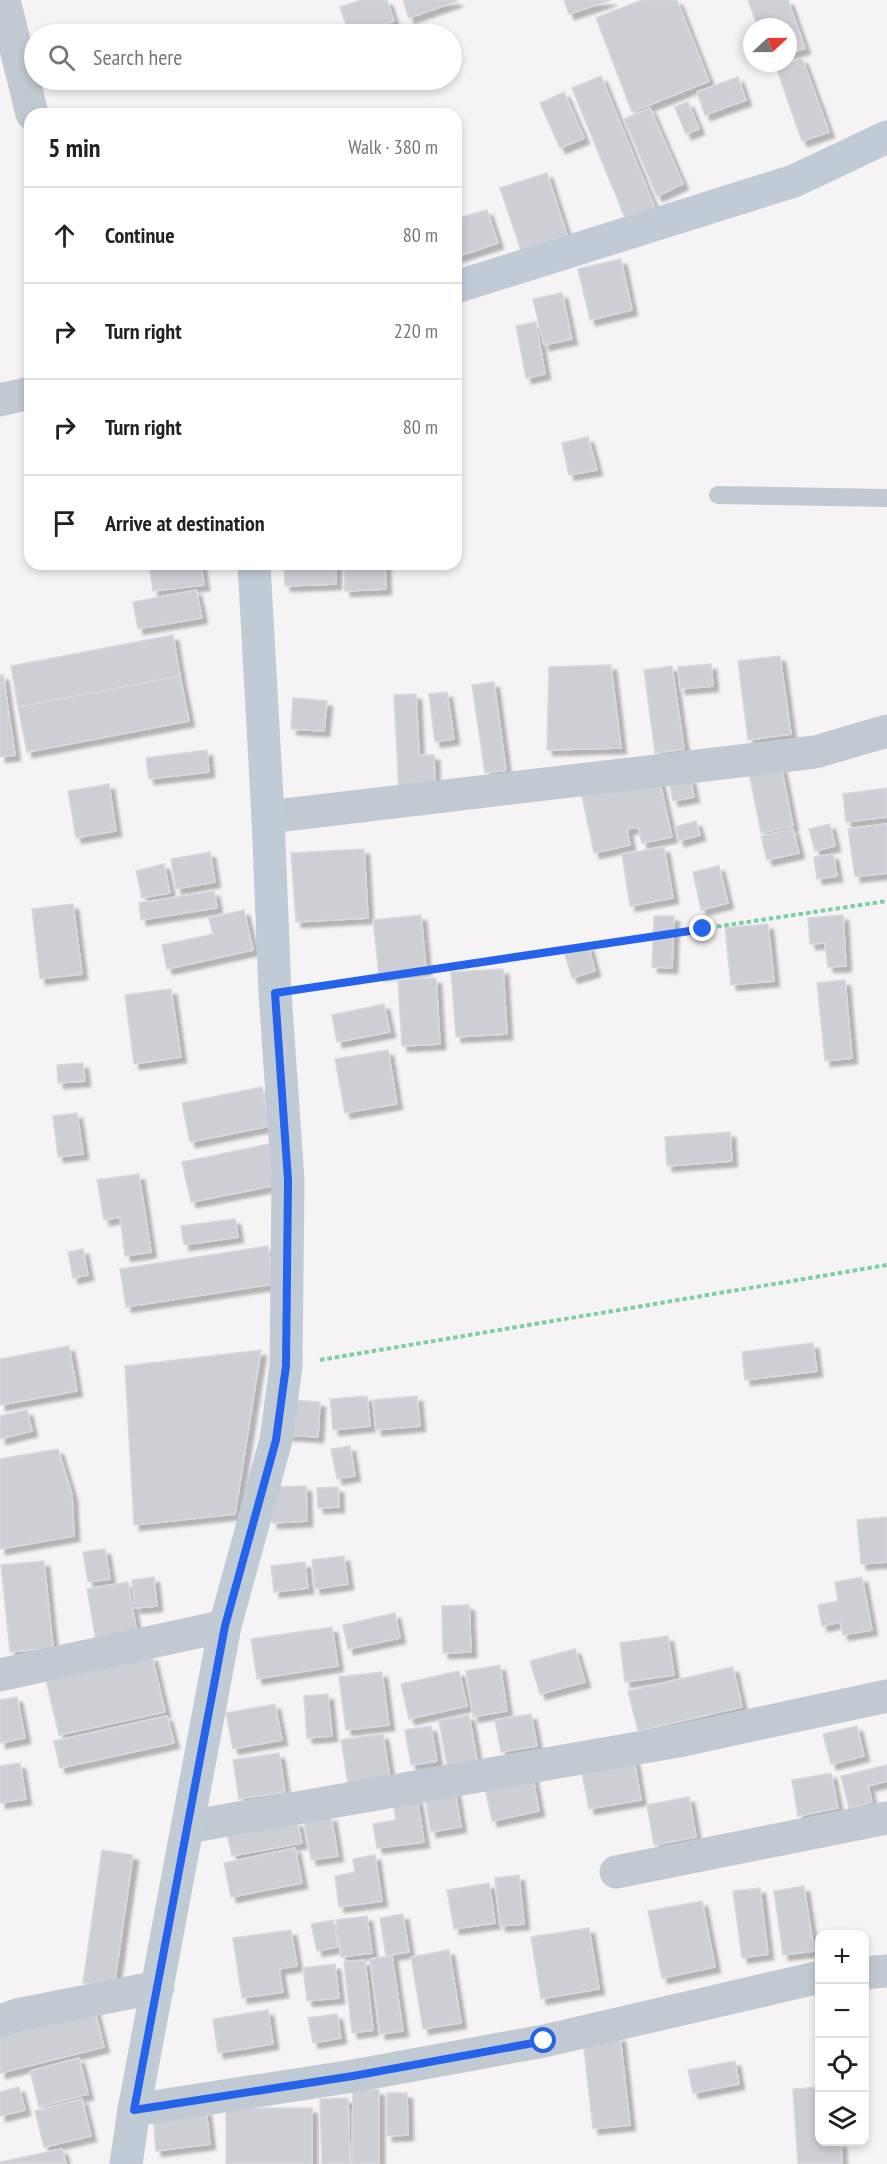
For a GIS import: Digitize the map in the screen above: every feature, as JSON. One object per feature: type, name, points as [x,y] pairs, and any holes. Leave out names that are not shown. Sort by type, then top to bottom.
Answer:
[{"type":"main road","points":[[462,285],[794,181],[887,137]]},
{"type":"main road","points":[[126,2164],[134,2110],[159,1987],[225,1626],[276,1440],[286,1366],[288,1180],[275,993],[254,570]]},
{"type":"street","points":[[4,0],[24,81]]},
{"type":"street","points":[[26,90],[31,108]]},
{"type":"street","points":[[0,400],[24,394]]},
{"type":"street","points":[[268,817],[815,752],[887,731]]},
{"type":"street","points":[[0,1675],[225,1626]]},
{"type":"street","points":[[188,1827],[678,1742],[887,1696]]},
{"type":"street","points":[[616,1872],[887,1818]]},
{"type":"street","points":[[869,1973],[887,1971]]},
{"type":"street","points":[[134,2110],[353,2076],[544,2041],[815,1978]]},
{"type":"street","points":[[0,2021],[17,2014],[159,1987]]},
{"type":"lane","points":[[718,495],[887,498]]},
{"type":"path","points":[[275,993],[887,901]]},
{"type":"path","points":[[286,1366],[887,1265]]},
{"type":"building","points":[[361,0],[387,0],[394,21],[385,24],[346,24],[340,7]]},
{"type":"building","points":[[403,0],[456,0],[457,1],[409,18]]},
{"type":"building","points":[[564,0],[611,0],[569,14]]},
{"type":"building","points":[[642,0],[677,0],[709,81],[632,112],[596,18]]},
{"type":"building","points":[[748,0],[788,0],[794,18],[755,18]]},
{"type":"building","points":[[797,25],[805,48],[797,51]]},
{"type":"building","points":[[802,58],[829,132],[802,141],[778,72],[797,72],[797,60]]},
{"type":"building","points":[[601,76],[655,208],[626,220],[572,88]]},
{"type":"building","points":[[738,77],[746,100],[705,115],[697,92]]},
{"type":"building","points":[[564,92],[584,138],[560,148],[540,103]]},
{"type":"building","points":[[688,102],[699,129],[686,134],[675,107]]},
{"type":"building","points":[[650,108],[683,184],[657,196],[624,119]]},
{"type":"building","points":[[547,173],[567,235],[521,250],[500,188]]},
{"type":"building","points":[[487,210],[498,243],[462,255],[462,217]]},
{"type":"building","points":[[621,259],[632,310],[590,320],[578,269]]},
{"type":"building","points":[[562,293],[572,339],[544,345],[533,299]]},
{"type":"building","points":[[536,322],[545,374],[526,378],[516,326]]},
{"type":"building","points":[[588,437],[597,470],[569,475],[562,443]]},
{"type":"building","points":[[150,570],[202,570],[204,585],[153,591]]},
{"type":"building","points":[[284,570],[336,570],[336,584],[285,586]]},
{"type":"building","points":[[344,570],[385,570],[386,589],[345,591]]},
{"type":"building","points":[[196,590],[202,618],[138,629],[133,602]]},
{"type":"building","points":[[173,635],[180,676],[18,707],[11,666]]},
{"type":"building","points":[[780,656],[791,734],[748,740],[738,661]]},
{"type":"building","points":[[711,664],[713,686],[680,689],[678,667]]},
{"type":"building","points":[[611,665],[621,748],[547,750],[549,667]]},
{"type":"building","points":[[672,666],[684,749],[655,753],[644,670]]},
{"type":"building","points":[[0,675],[3,675],[15,755],[0,757]]},
{"type":"building","points":[[180,676],[189,721],[27,752],[18,707]]},
{"type":"building","points":[[494,682],[506,770],[485,773],[472,685]]},
{"type":"building","points":[[447,692],[454,739],[435,742],[429,694]]},
{"type":"building","points":[[416,694],[419,755],[434,755],[435,792],[399,793],[394,695]]},
{"type":"building","points":[[293,698],[327,701],[324,731],[291,729]]},
{"type":"building","points":[[207,750],[209,772],[149,779],[146,758]]},
{"type":"building","points":[[781,766],[793,826],[761,833],[749,772]]},
{"type":"building","points":[[690,778],[694,797],[673,801],[669,782]]},
{"type":"building","points":[[659,779],[672,837],[642,843],[638,827],[627,829],[630,845],[594,853],[582,796]]},
{"type":"building","points":[[109,784],[116,831],[76,838],[68,791]]},
{"type":"building","points":[[887,788],[887,817],[846,822],[843,794]]},
{"type":"building","points":[[696,821],[700,835],[679,841],[675,827]]},
{"type":"building","points":[[830,824],[835,846],[815,851],[809,829]]},
{"type":"building","points":[[887,824],[887,873],[855,877],[848,829]]},
{"type":"building","points":[[793,829],[799,853],[767,860],[761,836]]},
{"type":"building","points":[[664,847],[673,898],[630,906],[622,854]]},
{"type":"building","points":[[364,849],[368,918],[296,922],[291,853]]},
{"type":"building","points":[[210,852],[215,882],[176,889],[171,859]]},
{"type":"building","points":[[833,854],[837,876],[817,879],[814,857]]},
{"type":"building","points":[[164,864],[170,893],[142,898],[136,871]]},
{"type":"building","points":[[719,866],[728,903],[701,910],[693,872]]},
{"type":"building","points":[[214,891],[217,908],[141,920],[139,903]]},
{"type":"building","points":[[73,904],[82,974],[40,979],[32,909]]},
{"type":"building","points":[[244,910],[253,950],[167,969],[162,945],[213,934],[209,918]]},
{"type":"building","points":[[421,915],[426,970],[379,975],[373,920]]},
{"type":"building","points":[[843,915],[846,966],[828,967],[825,943],[810,944],[808,918]]},
{"type":"building","points":[[654,916],[674,916],[672,968],[652,967]]},
{"type":"building","points":[[768,924],[774,981],[731,985],[725,928]]},
{"type":"building","points":[[588,945],[595,971],[572,978],[564,951]]},
{"type":"building","points":[[503,969],[507,1034],[456,1037],[451,972]]},
{"type":"building","points":[[436,978],[440,1044],[402,1046],[398,980]]},
{"type":"building","points":[[845,980],[852,1058],[825,1061],[817,983]]},
{"type":"building","points":[[171,989],[181,1057],[134,1064],[125,995]]},
{"type":"building","points":[[384,1004],[390,1032],[337,1042],[332,1015]]},
{"type":"building","points":[[388,1050],[397,1104],[345,1113],[335,1059]]},
{"type":"building","points":[[83,1063],[85,1081],[58,1083],[57,1065]]},
{"type":"building","points":[[262,1087],[270,1126],[190,1142],[182,1103]]},
{"type":"building","points":[[77,1113],[83,1154],[58,1157],[53,1116]]},
{"type":"building","points":[[730,1132],[732,1161],[667,1166],[665,1137]]},
{"type":"building","points":[[269,1144],[277,1185],[191,1202],[182,1162]]},
{"type":"building","points":[[139,1174],[151,1252],[125,1256],[120,1217],[104,1220],[97,1180]]},
{"type":"building","points":[[235,1219],[238,1237],[184,1245],[181,1226]]},
{"type":"building","points":[[268,1246],[273,1284],[126,1307],[120,1269]]},
{"type":"building","points":[[83,1249],[88,1275],[73,1278],[68,1252]]},
{"type":"building","points":[[813,1343],[817,1371],[745,1380],[742,1352]]},
{"type":"building","points":[[69,1346],[77,1391],[0,1405],[0,1359]]},
{"type":"building","points":[[261,1350],[235,1514],[134,1525],[125,1366]]},
{"type":"building","points":[[367,1396],[370,1426],[333,1430],[330,1399]]},
{"type":"building","points":[[417,1396],[420,1426],[376,1430],[373,1400]]},
{"type":"building","points":[[290,1400],[320,1402],[318,1437],[287,1435]]},
{"type":"building","points":[[27,1410],[32,1431],[0,1439],[0,1416]]},
{"type":"building","points":[[350,1446],[355,1476],[337,1479],[331,1449]]},
{"type":"building","points":[[58,1449],[72,1495],[74,1536],[0,1549],[0,1459]]},
{"type":"building","points":[[306,1486],[307,1521],[272,1523],[271,1487]]},
{"type":"building","points":[[338,1487],[339,1507],[318,1508],[317,1488]]},
{"type":"building","points":[[887,1517],[887,1562],[861,1564],[857,1520]]},
{"type":"building","points":[[105,1549],[110,1579],[88,1582],[83,1552]]},
{"type":"building","points":[[344,1556],[348,1584],[315,1589],[312,1560]]},
{"type":"building","points":[[44,1561],[53,1648],[10,1652],[1,1565]]},
{"type":"building","points":[[305,1562],[308,1588],[274,1592],[271,1566]]},
{"type":"building","points":[[154,1577],[157,1606],[135,1608],[132,1580]]},
{"type":"building","points":[[862,1577],[872,1630],[843,1635],[840,1622],[822,1626],[818,1605],[838,1601],[835,1582]]},
{"type":"building","points":[[128,1582],[138,1640],[97,1647],[87,1589]]},
{"type":"building","points":[[469,1605],[471,1652],[443,1653],[442,1606]]},
{"type":"building","points":[[395,1613],[400,1638],[348,1649],[343,1625]]},
{"type":"building","points":[[332,1627],[338,1666],[257,1679],[251,1639]]},
{"type":"building","points":[[668,1636],[674,1675],[625,1682],[620,1643]]},
{"type":"building","points":[[575,1649],[585,1682],[540,1694],[530,1661]]},
{"type":"building","points":[[152,1656],[165,1712],[59,1735],[46,1680]]},
{"type":"building","points":[[500,1665],[507,1711],[473,1717],[466,1671]]},
{"type":"building","points":[[733,1667],[742,1707],[638,1731],[628,1691]]},
{"type":"building","points":[[459,1671],[467,1706],[409,1719],[401,1684]]},
{"type":"building","points":[[382,1672],[389,1725],[346,1730],[339,1677]]},
{"type":"building","points":[[328,1694],[332,1736],[307,1738],[304,1696]]},
{"type":"building","points":[[17,1697],[25,1738],[0,1743],[0,1700]]},
{"type":"building","points":[[275,1704],[282,1740],[233,1749],[226,1713]]},
{"type":"building","points":[[531,1714],[537,1746],[501,1752],[495,1720]]},
{"type":"building","points":[[469,1715],[478,1765],[448,1770],[439,1721]]},
{"type":"building","points":[[167,1716],[174,1743],[60,1768],[54,1741]]},
{"type":"building","points":[[431,1726],[437,1761],[411,1765],[405,1730]]},
{"type":"building","points":[[857,1726],[864,1756],[831,1764],[823,1734]]},
{"type":"building","points":[[383,1734],[390,1778],[348,1784],[341,1740]]},
{"type":"building","points":[[279,1753],[285,1792],[239,1799],[233,1760]]},
{"type":"building","points":[[634,1759],[641,1800],[589,1809],[581,1769]]},
{"type":"building","points":[[20,1763],[26,1799],[0,1803],[0,1766]]},
{"type":"building","points":[[887,1765],[887,1781],[868,1786],[872,1802],[849,1808],[841,1776]]},
{"type":"building","points":[[532,1773],[539,1811],[492,1821],[484,1783]]},
{"type":"building","points":[[831,1773],[838,1808],[798,1816],[792,1780]]},
{"type":"building","points":[[455,1790],[461,1827],[431,1832],[425,1795]]},
{"type":"building","points":[[689,1797],[696,1837],[654,1845],[647,1805]]},
{"type":"building","points":[[417,1798],[424,1842],[377,1848],[373,1824],[396,1820],[393,1802]]},
{"type":"building","points":[[331,1816],[338,1856],[311,1860],[304,1821]]},
{"type":"building","points":[[297,1821],[302,1843],[232,1856],[227,1834]]},
{"type":"building","points":[[295,1848],[302,1883],[231,1897],[224,1863]]},
{"type":"building","points":[[102,1850],[133,1855],[114,1987],[83,1983]]},
{"type":"building","points":[[375,1855],[382,1901],[339,1907],[335,1876],[355,1872],[353,1859]]},
{"type":"building","points":[[519,1875],[524,1924],[500,1926],[495,1878]]},
{"type":"building","points":[[489,1883],[495,1923],[454,1929],[447,1890]]},
{"type":"building","points":[[804,1886],[814,1951],[783,1955],[774,1891]]},
{"type":"building","points":[[760,1888],[768,1954],[742,1958],[733,1891]]},
{"type":"building","points":[[702,1901],[715,1967],[662,1978],[648,1911]]},
{"type":"building","points":[[403,1914],[409,1952],[386,1956],[380,1918]]},
{"type":"building","points":[[367,1916],[372,1953],[341,1957],[336,1920]]},
{"type":"building","points":[[333,1920],[338,1947],[317,1951],[311,1924]]},
{"type":"building","points":[[589,1928],[599,1989],[541,1999],[531,1937]]},
{"type":"building","points":[[291,1930],[297,1966],[279,1969],[283,1992],[242,1998],[233,1938]]},
{"type":"building","points":[[449,1950],[461,2023],[423,2029],[411,1957]]},
{"type":"building","points":[[392,1956],[403,2031],[380,2034],[370,1959]]},
{"type":"building","points":[[365,1960],[373,2030],[352,2033],[344,1962]]},
{"type":"building","points":[[335,1964],[339,1998],[307,2001],[303,1968]]},
{"type":"building","points":[[94,2007],[104,2047],[0,2073],[0,2031]]},
{"type":"building","points":[[268,2010],[273,2044],[218,2053],[213,2019]]},
{"type":"building","points":[[337,2014],[341,2038],[313,2043],[308,2018]]},
{"type":"building","points":[[620,2036],[630,2125],[593,2129],[583,2040]]},
{"type":"building","points":[[79,2058],[88,2094],[39,2107],[30,2071]]},
{"type":"building","points":[[735,2061],[739,2084],[693,2093],[688,2070]]},
{"type":"building","points":[[19,2087],[25,2110],[0,2116],[0,2092]]},
{"type":"building","points":[[815,2087],[815,2146],[841,2146],[842,2164],[798,2164],[793,2089]]},
{"type":"building","points":[[353,2089],[379,2090],[379,2164],[352,2164]]},
{"type":"building","points":[[387,2093],[407,2093],[408,2135],[387,2136]]},
{"type":"building","points":[[348,2098],[350,2164],[322,2164],[320,2099]]},
{"type":"building","points":[[82,2099],[91,2136],[44,2147],[35,2111]]},
{"type":"building","points":[[226,2108],[312,2108],[312,2164],[226,2164]]},
{"type":"building","points":[[206,2110],[210,2144],[156,2151],[153,2117]]},
{"type":"building","points":[[62,2149],[66,2164],[0,2164],[0,2162]]},
{"type":"route","points":[[544,2041],[353,2076],[134,2110],[159,1987],[225,1626],[276,1440],[286,1366],[288,1180],[275,993],[703,929]]}]
